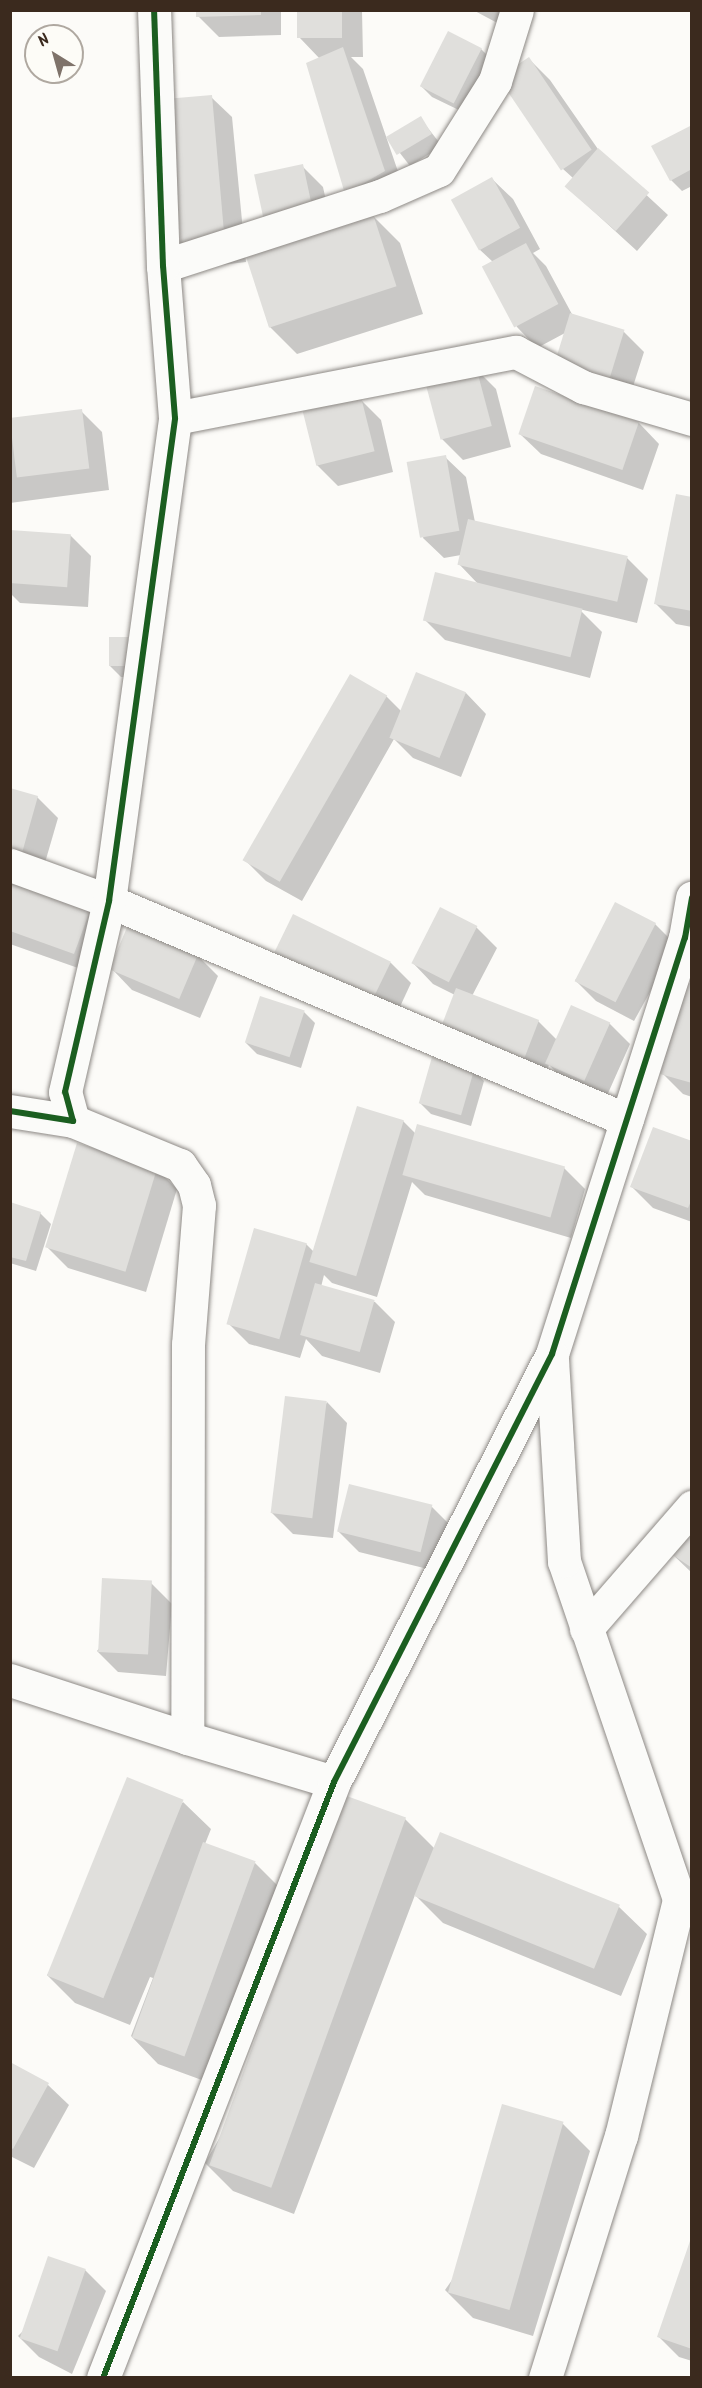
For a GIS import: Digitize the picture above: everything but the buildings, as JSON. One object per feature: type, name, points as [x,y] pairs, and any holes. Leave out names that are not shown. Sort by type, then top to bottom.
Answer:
[{"type":"street","points":[[73,1120],[65,1092],[109,901],[175,418],[163,266],[154,10]]},
{"type":"street","points":[[163,266],[380,196],[439,170],[495,81],[517,10]]},
{"type":"street","points":[[175,418],[516,352],[583,387],[692,419]]},
{"type":"street","points":[[10,865],[109,901],[627,1120]]},
{"type":"street","points":[[103,2378],[334,1782],[552,1354],[688,939],[692,898]]},
{"type":"street","points":[[10,1111],[73,1120],[180,1165],[194,1185],[200,1205],[188,1344],[188,1738]]},
{"type":"street","points":[[545,2378],[621,2136],[683,1878],[586,1629],[564,1561],[552,1354]]},
{"type":"street","points":[[586,1629],[692,1507]]},
{"type":"street","points":[[10,1680],[188,1738],[334,1782]]},
{"type":"cycle path","points":[[10,1111],[73,1121],[65,1092],[109,901],[175,418],[163,266],[154,10]]},
{"type":"cycle path","points":[[103,2378],[334,1782],[552,1354],[685,938],[692,898]]}]
